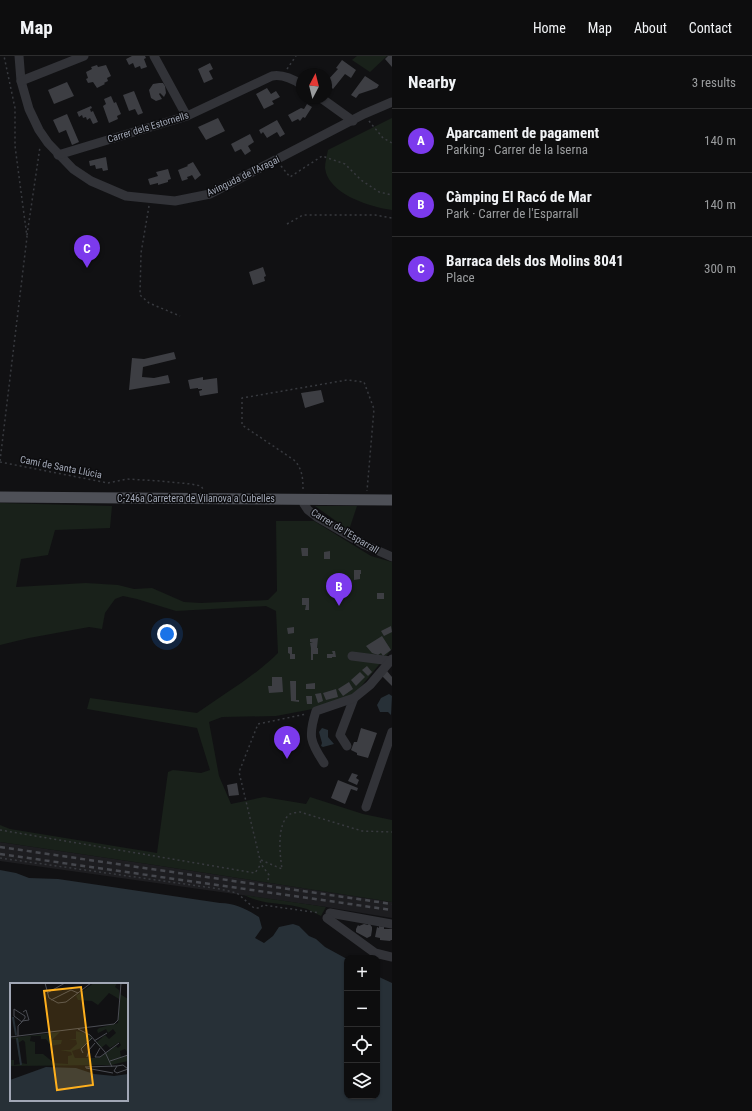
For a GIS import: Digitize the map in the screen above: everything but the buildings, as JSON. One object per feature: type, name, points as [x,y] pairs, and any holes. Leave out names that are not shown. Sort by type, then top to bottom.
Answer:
[{"type":"main road","name":"C-246a Carretera de Vilanova a Cubelles","points":[[0,497],[392,500]]},
{"type":"street","name":"Avinguda de l'Aragai","points":[[19,56],[21,81],[29,109],[39,130],[48,143],[73,169],[91,181],[126,196],[175,201],[210,194],[364,114],[392,102]]},
{"type":"street","points":[[21,81],[84,56]]},
{"type":"street","points":[[154,56],[185,113]]},
{"type":"street","name":"Carrer dels Estornells","points":[[58,155],[187,116],[272,76],[278,75],[296,82]]},
{"type":"street","points":[[329,104],[353,121]]},
{"type":"street","name":"Carrer de l'Esparrall","points":[[303,499],[308,510],[317,517],[365,545],[392,557]]},
{"type":"street","points":[[352,656],[391,660]]},
{"type":"street","points":[[324,763],[314,745],[311,735],[316,711],[354,698],[370,685],[391,660]]},
{"type":"street","points":[[347,746],[340,735],[354,698]]},
{"type":"street","points":[[366,807],[392,732]]},
{"type":"street","points":[[328,916],[346,927],[352,917],[392,924]]},
{"type":"street","points":[[328,916],[375,953],[392,957]]},
{"type":"path","name":"Camí de Santa Llúcia","points":[[4,56],[15,108],[15,146],[27,237],[0,462],[108,483],[127,479],[191,484],[201,486],[207,498]]},
{"type":"path","points":[[284,72],[296,56]]},
{"type":"path","points":[[364,114],[383,138],[392,143]]},
{"type":"path","points":[[27,237],[40,142]]},
{"type":"path","points":[[276,160],[290,176],[322,156],[345,164],[361,180],[380,192],[392,195]]},
{"type":"path","points":[[151,199],[141,254],[140,295],[149,303],[180,316]]},
{"type":"path","points":[[287,224],[303,215],[375,215],[392,218]]},
{"type":"path","points":[[303,499],[302,474],[299,466],[294,460],[242,425],[242,398],[347,380],[364,382],[374,409],[367,499]]},
{"type":"path","points":[[268,880],[269,875],[261,864],[239,772],[258,724],[316,711]]},
{"type":"path","points":[[260,859],[282,869],[281,832],[283,822],[291,814],[300,812],[362,831],[392,832]]},
{"type":"path","points":[[0,830],[255,873],[261,864]]},
{"type":"path","points":[[0,858],[220,889],[237,893],[254,908],[260,908],[263,905],[320,913],[328,916]]},
{"type":"shaded area","points":[[357,56],[387,56],[370,72],[352,60]]},
{"type":"shaded area","points":[[392,118],[392,210],[373,206],[351,198],[334,185],[328,177],[325,168],[328,150]]},
{"type":"shaded area","points":[[0,503],[112,506],[110,528],[55,530],[48,555],[21,559],[16,587],[86,583],[118,585],[134,589],[152,588],[184,602],[201,603],[268,600],[277,591],[276,521],[314,521],[371,556],[392,562],[392,649],[354,695],[318,708],[276,716],[222,717],[209,722],[219,776],[231,804],[264,797],[306,804],[310,797],[363,814],[392,820],[392,902],[0,842],[0,825],[10,829],[157,853],[168,772],[173,770],[201,773],[210,770],[197,728],[87,709],[90,698],[197,713],[249,677],[278,653],[276,611],[266,606],[176,611],[123,596],[115,599],[105,613],[102,629],[89,627],[0,645]]},
{"type":"shaded area","points":[[315,506],[357,506],[350,531]]},
{"type":"shaded area","points":[[389,694],[392,696],[391,715],[388,712],[380,712],[377,705],[381,698]]},
{"type":"shaded area","points":[[322,728],[328,730],[328,737],[334,744],[323,747],[321,746],[322,743],[319,732]]},
{"type":"shaded area","points":[[0,842],[392,902],[392,918],[326,907],[0,861]]},
{"type":"shaded area","points":[[0,870],[16,873],[29,878],[58,879],[236,905],[259,917],[262,928],[255,938],[264,943],[273,936],[279,927],[293,924],[299,926],[309,936],[344,957],[344,1099],[380,1099],[380,977],[392,983],[392,1111],[0,1111]]},
{"type":"shaded area","points":[[244,895],[326,907],[321,916],[307,909],[291,905],[260,901]]},
{"type":"railway","points":[[0,847],[392,904]]},
{"type":"railway","points":[[0,854],[392,910]]},
{"type":"place","name":"Barraca dels dos Molins 8041","points":[[87,268]]},
{"type":"place","name":"Càmping El Racó de Mar","points":[[339,606]]},
{"type":"place","name":"Aparcament de pagament","points":[[287,759]]}]
